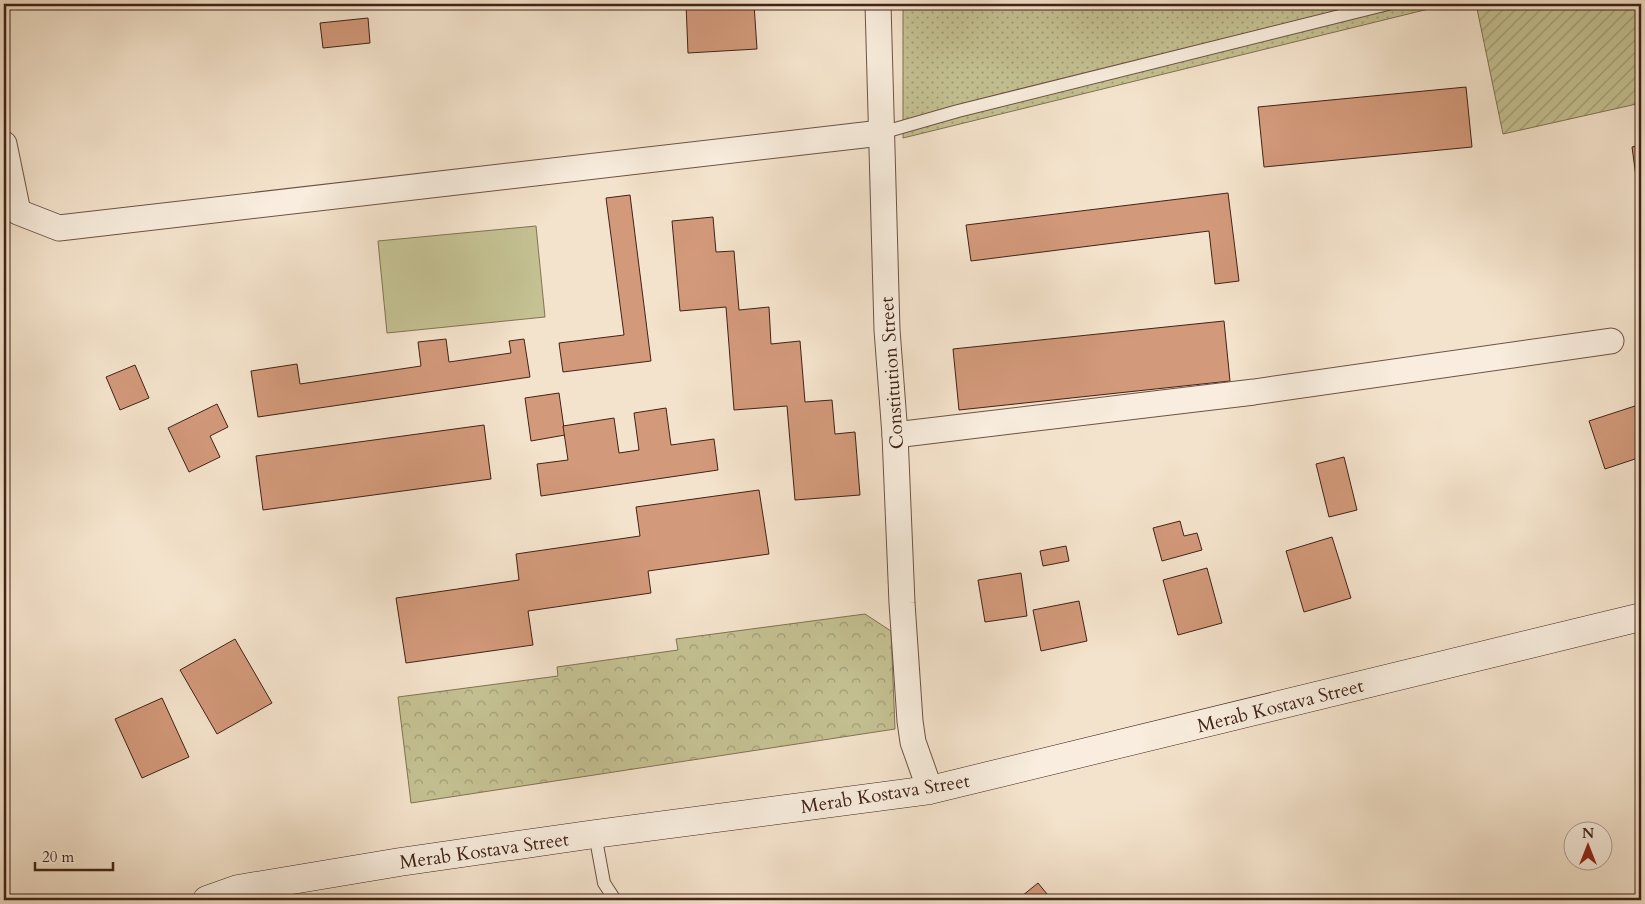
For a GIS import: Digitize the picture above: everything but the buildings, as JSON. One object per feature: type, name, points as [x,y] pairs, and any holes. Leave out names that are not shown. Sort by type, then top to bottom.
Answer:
[{"type":"main road","name":"Merab Kostava Street","points":[[207,900],[238,889],[274,892],[595,834],[930,790],[1641,617]]},
{"type":"street","name":"Constitution Street","points":[[878,4],[886,330],[895,436],[902,603],[913,742],[910,768],[896,794]]},
{"type":"street","points":[[4,144],[18,212],[60,228],[881,133]]},
{"type":"street","points":[[895,436],[1254,392],[1611,341]]},
{"type":"street","name":"Constitution Street","points":[[913,742],[930,790]]},
{"type":"lane","points":[[881,133],[958,111],[1388,4]]},
{"type":"lane","points":[[595,834],[604,884],[614,900]]},
{"type":"green space","points":[[903,4],[1449,4],[903,138]]},
{"type":"green space","points":[[1476,4],[1641,4],[1641,103],[1503,134]]},
{"type":"green space","points":[[536,226],[545,317],[387,333],[378,241]]},
{"type":"green space","points":[[865,614],[891,631],[895,729],[411,803],[398,697],[558,676],[557,667],[678,650],[676,639]]}]
